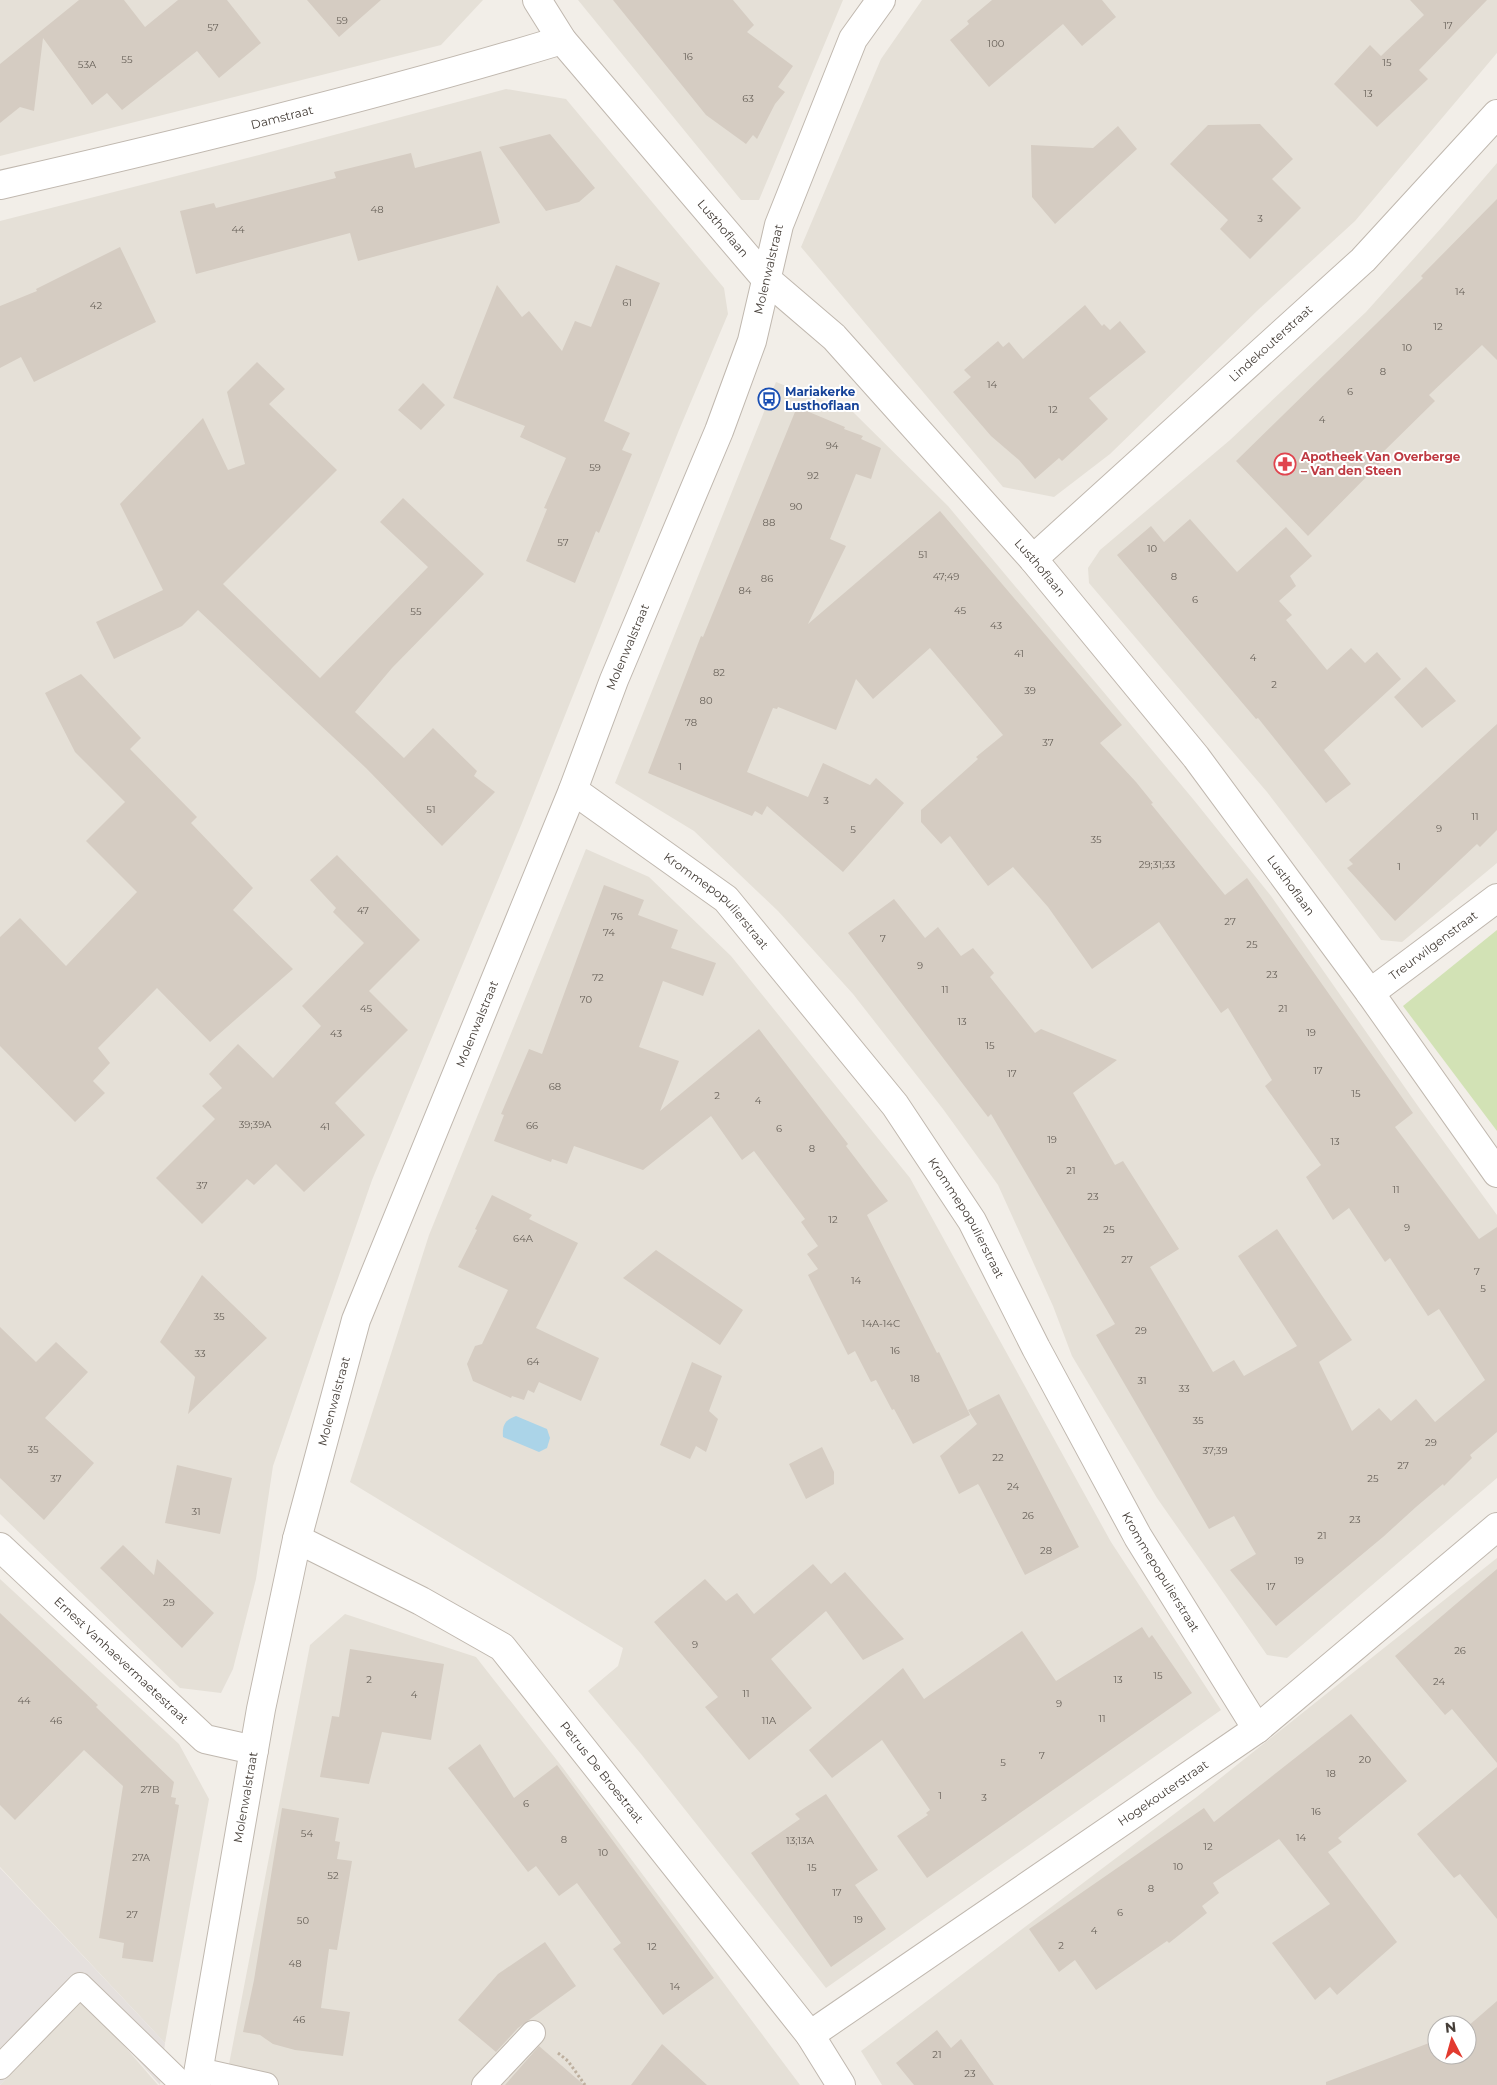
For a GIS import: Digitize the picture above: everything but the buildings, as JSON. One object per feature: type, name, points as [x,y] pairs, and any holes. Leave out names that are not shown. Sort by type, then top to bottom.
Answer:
[{"type":"street","name":"Lusthoflaan","points":[[537,0],[562,40],[765,278],[834,337],[1033,559],[1196,757],[1370,993],[1497,1173]]},
{"type":"street","name":"Molenwalstraat","points":[[193,2080],[261,1709],[297,1539],[356,1320],[573,790],[614,680],[719,431],[752,341],[779,224],[852,39],[881,0]]},
{"type":"street","name":"Damstraat","points":[[0,185],[137,154],[408,85],[562,40]]},
{"type":"street","name":"Lindekouterstraat","points":[[1033,559],[1363,260],[1497,114]]},
{"type":"street","name":"Krommepopulierstraat","points":[[573,790],[726,899],[895,1105],[972,1221],[1036,1348],[1138,1537],[1257,1729]]},
{"type":"street","name":"Treurwilgenstraat","points":[[1370,993],[1497,898]]},
{"type":"street","name":"Hogekouterstraat","points":[[810,2035],[1257,1729],[1497,1527]]},
{"type":"street","name":"Petrus De Broestraat","points":[[297,1539],[421,1601],[502,1647],[810,2035],[841,2085]]},
{"type":"street","name":"Ernest Vanhaevermaetestraat","points":[[0,1547],[205,1739],[254,1750]]},
{"type":"lane","points":[[0,2067],[80,1985],[193,2080],[266,2085]]},
{"type":"lane","points":[[484,2085],[533,2033]]},
{"type":"path","points":[[533,2033],[568,2061],[585,2085]]},
{"type":"shaded area","points":[[0,0],[483,0],[441,45],[0,156]]},
{"type":"shaded area","points":[[578,0],[843,0],[759,200],[741,200]]},
{"type":"shaded area","points":[[922,0],[1497,0],[1497,53],[1355,221],[1258,310],[1110,454],[1054,497],[1003,487],[801,247],[881,59]]},
{"type":"shaded area","points":[[506,89],[566,99],[724,288],[728,314],[679,430],[522,823],[372,1180],[273,1466],[256,1579],[233,1669],[221,1693],[180,1688],[0,1514],[0,221],[259,155]]},
{"type":"shaded area","points":[[1497,163],[1497,863],[1402,942],[1381,940],[1267,792],[1089,583],[1088,568],[1100,550],[1230,440],[1366,312]]},
{"type":"shaded area","points":[[776,382],[853,412],[948,506],[1193,799],[1271,896],[1420,1109],[1497,1215],[1497,1478],[1287,1658],[1267,1655],[1157,1498],[1072,1356],[1053,1306],[998,1185],[943,1109],[853,994],[778,911],[694,831],[615,783]]},
{"type":"shaded area","points":[[586,849],[649,877],[731,956],[910,1178],[1111,1542],[1221,1710],[826,1988],[641,1754],[588,1691],[618,1666],[623,1648],[350,1482],[429,1235]]},
{"type":"shaded area","points":[[1497,1558],[1497,2085],[882,2085],[861,2051],[1198,1796]]},
{"type":"shaded area","points":[[0,1579],[179,1744],[209,1799],[165,2043],[0,1867]]},
{"type":"shaded area","points":[[345,1614],[476,1657],[563,1768],[800,2085],[225,2085],[310,1645]]},
{"type":"shaded area","points":[[0,1868],[165,2043],[160,2085],[83,1998],[0,2085]]},
{"type":"shaded area","points":[[83,1998],[158,2085],[0,2085]]},
{"type":"green space","points":[[1497,930],[1497,1131],[1403,1006]]},
{"type":"water","points":[[516,1416],[547,1429],[550,1438],[547,1448],[539,1452],[503,1437],[505,1424],[509,1419]]},
{"type":"place","name":"Mariakerke Lusthoflaan","points":[[769,399]]},
{"type":"place","name":"Apotheek Van Overberge – Van den Steen","points":[[1285,464]]}]
